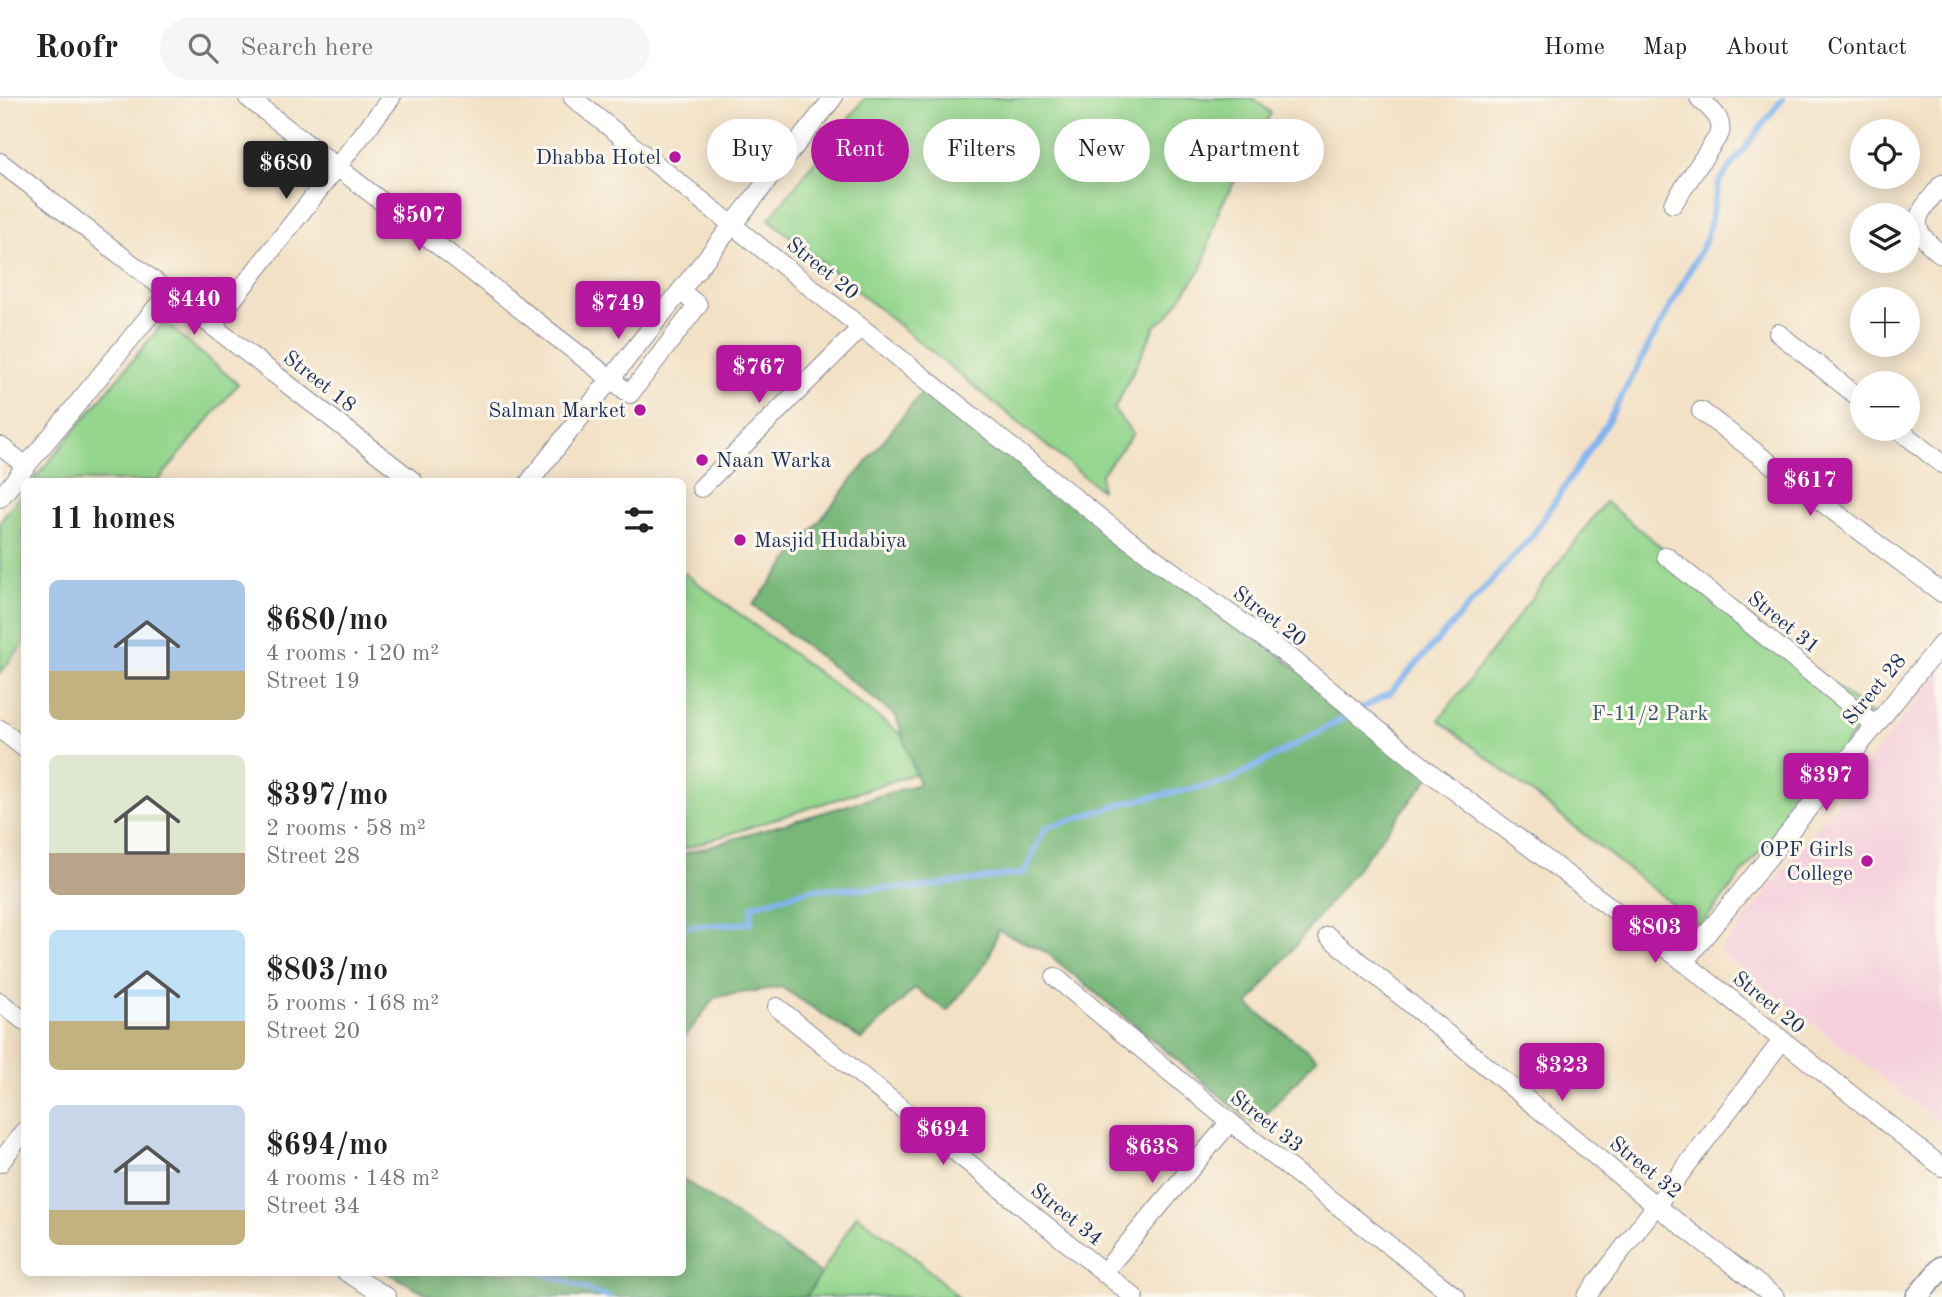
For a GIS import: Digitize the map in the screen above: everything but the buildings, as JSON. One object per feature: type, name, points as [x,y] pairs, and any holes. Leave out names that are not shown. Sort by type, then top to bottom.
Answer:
[{"type":"street","points":[[248,98],[613,378]]},
{"type":"street","points":[[212,326],[390,98]]},
{"type":"street","name":"Street 20","points":[[573,98],[1109,525],[1292,659],[1387,739],[1684,962],[1781,1042],[1942,1167]]},
{"type":"street","points":[[532,478],[834,98]]},
{"type":"street","points":[[1673,204],[1720,133],[1721,124],[1699,98]]},
{"type":"street","name":"Street 18","points":[[0,162],[409,478]]},
{"type":"street","points":[[1942,184],[1920,213],[1917,225],[1921,237],[1942,255]]},
{"type":"street","points":[[0,498],[168,293]]},
{"type":"street","points":[[701,488],[861,328]]},
{"type":"street","points":[[1777,333],[1850,391]]},
{"type":"street","points":[[1701,411],[1942,593]]},
{"type":"street","points":[[1913,441],[1942,464]]},
{"type":"street","points":[[0,446],[25,465]]},
{"type":"street","name":"Street 31","points":[[1666,556],[1874,724]]},
{"type":"street","name":"Street 28","points":[[1684,962],[1942,643]]},
{"type":"street","points":[[0,729],[21,746]]},
{"type":"street","name":"Street 32","points":[[1328,936],[1655,1205],[1774,1297]]},
{"type":"street","name":"Street 33","points":[[1055,976],[1230,1122],[1456,1297]]},
{"type":"street","points":[[0,1002],[21,1019]]},
{"type":"street","name":"Street 34","points":[[778,1007],[1133,1297]]},
{"type":"street","points":[[1586,1297],[1781,1042]]},
{"type":"street","points":[[1103,1273],[1230,1122]]},
{"type":"street","points":[[0,1163],[21,1135]]},
{"type":"street","points":[[1917,1297],[1942,1267]]},
{"type":"street","points":[[353,1276],[387,1297]]},
{"type":"shaded area","name":"OPF Girls College","points":[[1942,668],[1942,1124],[1720,952]]},
{"type":"green space","points":[[865,98],[1253,98],[1271,113],[1268,119],[1164,119],[1164,182],[1234,182],[1219,210],[1202,268],[1167,317],[1156,325],[1114,410],[1133,434],[1101,475],[1101,490],[769,219],[811,166],[811,182],[909,182],[909,119],[848,119]]},
{"type":"green space","points":[[164,322],[238,384],[160,478],[35,478]]},
{"type":"green space","points":[[930,382],[1432,774],[1248,1005],[1317,1058],[1256,1125],[1046,952],[998,930],[988,960],[947,1011],[915,988],[862,1040],[781,987],[715,997],[686,1036],[686,853],[919,784],[896,716],[753,605]]},
{"type":"green space","points":[[21,495],[21,647],[0,673],[0,521]]},
{"type":"green space","name":"F-11/2 Park","points":[[1605,502],[1870,714],[1700,926],[1439,720]]},
{"type":"green space","points":[[686,574],[942,765],[686,848]]},
{"type":"green space","points":[[686,1181],[821,1274],[806,1297],[433,1297],[394,1276],[686,1276]]},
{"type":"green space","points":[[857,1215],[911,1254],[958,1297],[801,1297],[821,1274]]},
{"type":"waterway","points":[[686,927],[751,923],[752,906],[811,889],[915,888],[1024,873],[1045,828],[1132,801],[1227,782],[1390,693],[1532,536],[1607,423],[1706,240],[1719,182],[1783,98]]},
{"type":"waterway","points":[[550,1276],[609,1297]]},
{"type":"place","name":"Dhabba Hotel","points":[[675,157]]},
{"type":"place","name":"Salman Market","points":[[640,410]]},
{"type":"place","name":"Naan Warka","points":[[702,460]]},
{"type":"place","name":"Masjid Hudabiya","points":[[740,540]]},
{"type":"place","name":"OPF Girls College","points":[[1867,861]]}]
